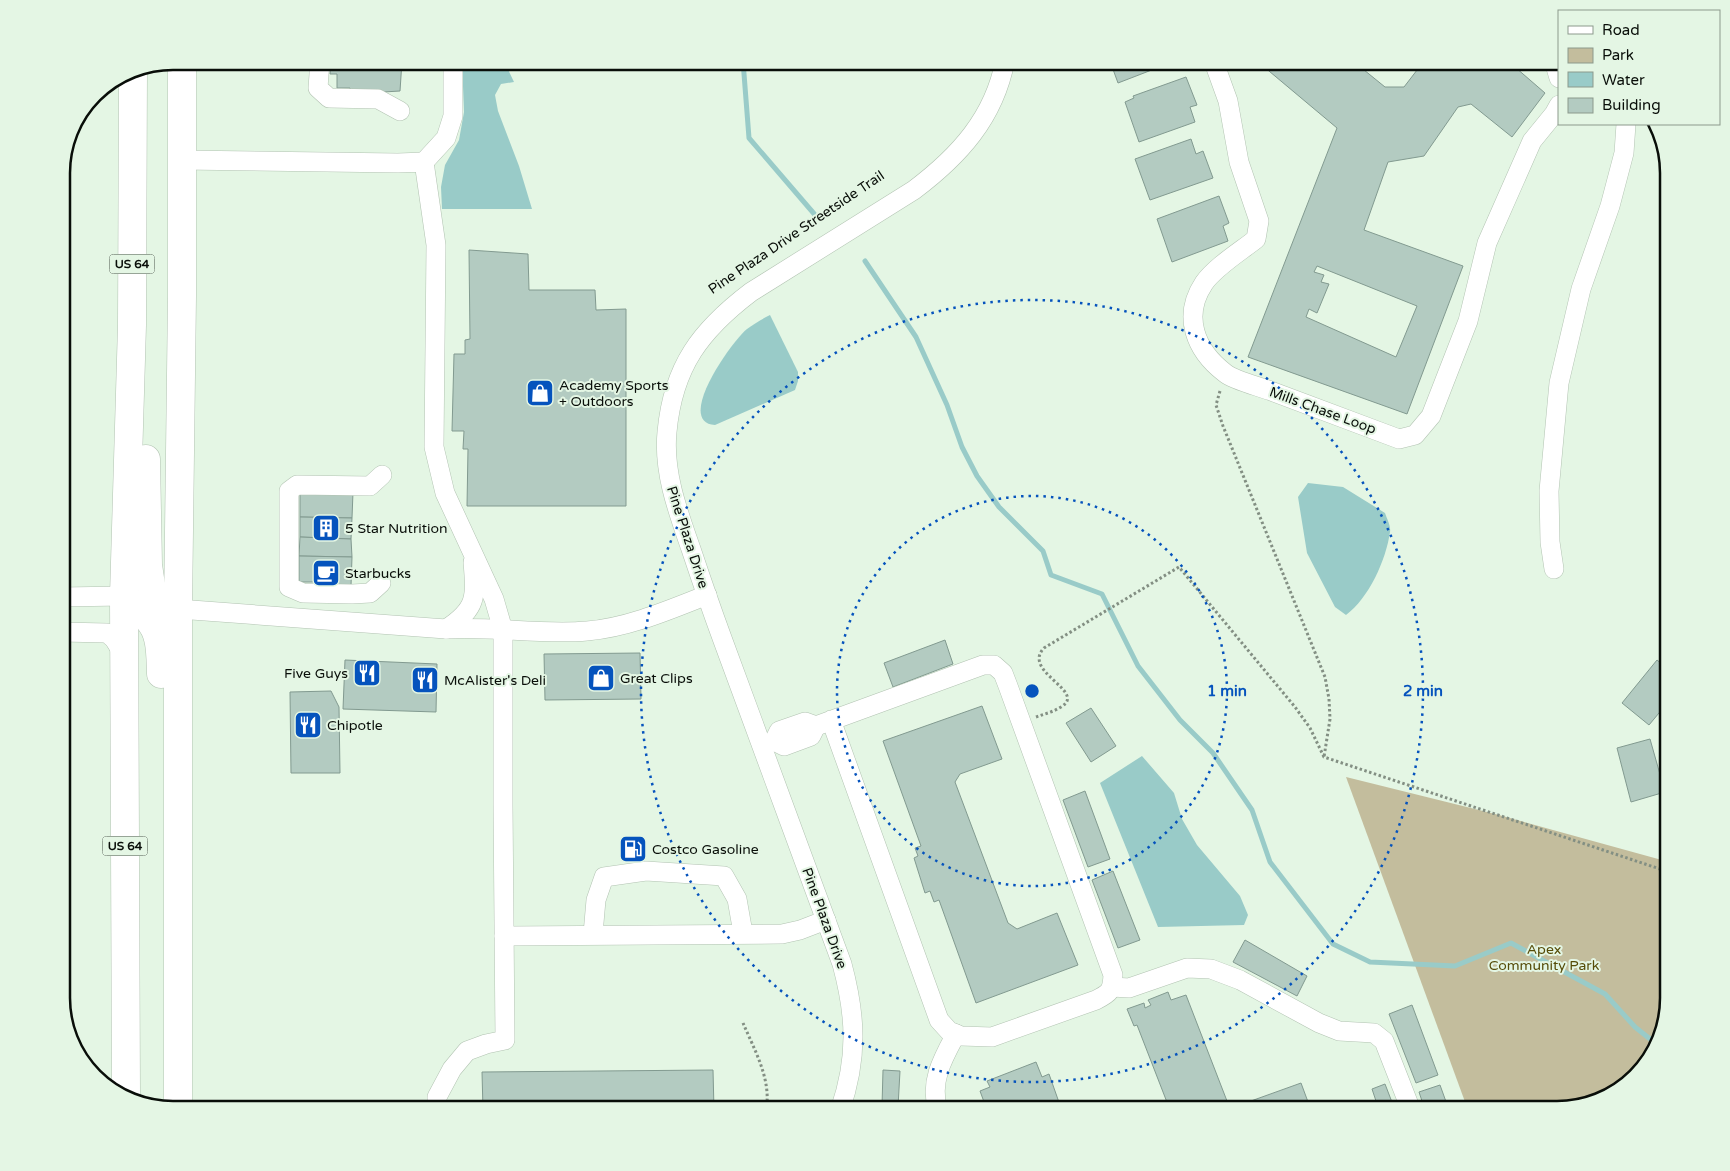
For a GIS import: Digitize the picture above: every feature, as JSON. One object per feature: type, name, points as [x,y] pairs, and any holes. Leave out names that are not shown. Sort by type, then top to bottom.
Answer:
[{"type":"highway","points":[[178,1101],[178,608],[182,296],[182,70]]},
{"type":"highway","name":"US 64","points":[[126,1089],[124,596],[132,291],[133,79]]},
{"type":"highway","points":[[132,291],[139,331],[145,419],[148,564],[151,585],[155,597],[164,604],[178,608]]},
{"type":"highway","points":[[124,596],[152,622],[160,641],[166,852],[178,930]]},
{"type":"street","points":[[319,70],[318,88],[329,98],[378,99],[400,111]]},
{"type":"street","points":[[182,160],[424,162],[446,138],[453,116],[452,70]]},
{"type":"street","name":"Pine Plaza Drive","points":[[843,1101],[850,1075],[854,1035],[849,989],[768,743],[707,595],[676,504],[668,468],[666,433],[673,392],[687,360],[707,330],[728,310],[752,292],[935,175],[970,139],[985,116],[996,94],[1003,70]]},
{"type":"street","name":"Mills Chase Loop","points":[[1217,70],[1228,101],[1239,162],[1259,221],[1256,239],[1220,267],[1205,282],[1195,303],[1194,327],[1197,341],[1204,352],[1226,374],[1399,439],[1415,435],[1432,416],[1468,321],[1487,243],[1532,141],[1554,114],[1558,106]]},
{"type":"street","points":[[1554,569],[1550,542],[1549,491],[1559,382],[1581,289],[1615,188],[1624,154],[1626,125]]},
{"type":"street","points":[[424,162],[436,245],[434,447],[445,493],[494,599],[503,630],[505,1040],[486,1044],[468,1051],[452,1069],[437,1097],[437,1101]]},
{"type":"street","points":[[381,583],[370,593],[352,594],[303,593],[289,586],[289,491],[297,485],[370,486],[382,475]]},
{"type":"street","points":[[446,629],[465,615],[473,602],[472,551]]},
{"type":"street","points":[[178,608],[446,629],[472,627],[564,632],[597,630],[632,622],[707,595]]},
{"type":"street","points":[[70,597],[124,596]]},
{"type":"street","points":[[70,632],[107,633],[114,639],[124,655]]},
{"type":"street","points":[[768,743],[784,746],[793,743],[811,736],[823,723],[983,665],[994,665],[1002,674],[1021,722],[1113,975],[1112,987],[1108,994],[992,1037],[973,1038],[960,1036],[950,1031],[939,1020],[823,723]]},
{"type":"street","points":[[593,934],[596,900],[604,877],[646,872],[724,876],[736,899],[743,934]]},
{"type":"street","points":[[504,936],[782,934],[800,930],[826,920]]},
{"type":"street","points":[[1112,987],[1128,988],[1187,968],[1211,969],[1240,980],[1339,1032],[1374,1033],[1384,1041],[1407,1101]]},
{"type":"street","points":[[935,1101],[935,1081],[940,1064],[956,1034]]},
{"type":"path","points":[[1226,374],[1216,405],[1325,677],[1330,719],[1324,757]]},
{"type":"path","points":[[1021,722],[1063,706],[1067,701],[1067,693],[1064,688],[1046,674],[1040,661],[1041,651],[1179,567],[1295,707],[1310,728],[1324,757],[1660,869]]},
{"type":"path","points":[[743,1023],[764,1074],[767,1101]]},
{"type":"green space","name":"Apex Community Park","points":[[1346,777],[1499,815],[1660,860],[1659,1011],[1652,1037],[1643,1055],[1614,1084],[1590,1096],[1557,1101],[1465,1101]]},
{"type":"water","points":[[462,70],[508,70],[514,82],[501,84],[495,95],[498,111],[519,166],[532,209],[442,209],[441,187],[445,165],[459,140],[464,112]]},
{"type":"water","points":[[770,315],[798,372],[795,390],[715,425],[704,421],[701,410],[703,396],[719,364],[747,329]]},
{"type":"water","points":[[1308,483],[1343,487],[1385,513],[1389,525],[1388,543],[1375,578],[1362,599],[1346,615],[1335,607],[1307,553],[1298,497]]},
{"type":"water","points":[[1142,756],[1174,793],[1182,819],[1197,845],[1240,896],[1248,915],[1244,925],[1158,927],[1100,783]]},
{"type":"building","points":[[330,70],[401,70],[400,91],[350,94],[350,88],[337,88],[337,74],[330,74]]},
{"type":"building","points":[[1113,70],[1152,70],[1118,83]]},
{"type":"building","points":[[1268,70],[1364,70],[1385,87],[1404,87],[1417,70],[1518,70],[1545,93],[1512,137],[1471,104],[1458,107],[1424,156],[1388,162],[1364,230],[1463,266],[1407,414],[1248,357],[1337,128]],"holes":[[[1317,266],[1417,306],[1396,357],[1306,317],[1309,309],[1317,313],[1329,284],[1321,282],[1324,275],[1314,272]]]},
{"type":"building","points":[[1186,77],[1197,105],[1190,107],[1195,122],[1139,142],[1125,102],[1134,98],[1133,96]]},
{"type":"building","points":[[1191,139],[1196,154],[1203,151],[1213,178],[1150,200],[1135,159]]},
{"type":"building","points":[[1219,196],[1229,223],[1223,226],[1228,241],[1172,262],[1157,219]]},
{"type":"building","name":"Academy Sports + Outdoors","points":[[469,250],[528,254],[529,290],[595,290],[596,310],[626,309],[626,506],[467,506],[468,449],[463,449],[464,431],[452,431],[454,354],[465,354],[465,340],[470,339]]},
{"type":"building","points":[[300,492],[353,492],[352,518],[300,517]]},
{"type":"building","name":"5 Star Nutrition","points":[[300,517],[352,518],[351,539],[300,537]]},
{"type":"building","points":[[300,537],[351,539],[352,557],[299,556]]},
{"type":"building","name":"Starbucks","points":[[299,556],[352,557],[351,586],[326,587],[325,582],[299,582]]},
{"type":"building","points":[[945,640],[953,664],[893,687],[884,663]]},
{"type":"building","points":[[640,653],[641,699],[545,700],[544,654]]},
{"type":"building","points":[[345,660],[437,664],[436,712],[343,709]]},
{"type":"building","points":[[1657,660],[1660,662],[1660,712],[1649,725],[1622,703]]},
{"type":"building","points":[[331,691],[339,707],[340,773],[291,773],[290,692]]},
{"type":"building","points":[[982,706],[1002,759],[960,774],[955,782],[1008,923],[1017,929],[1057,913],[1078,965],[976,1003],[939,900],[934,902],[930,891],[925,893],[914,858],[918,856],[915,848],[921,846],[883,741]]},
{"type":"building","points":[[1091,708],[1116,746],[1091,762],[1066,723]]},
{"type":"building","points":[[1650,739],[1660,774],[1660,793],[1631,802],[1617,748]]},
{"type":"building","points":[[1085,791],[1110,859],[1088,867],[1063,800]]},
{"type":"building","points":[[1113,871],[1140,940],[1118,948],[1092,880]]},
{"type":"building","points":[[1245,940],[1307,976],[1297,996],[1233,962]]},
{"type":"building","points":[[1168,992],[1171,1000],[1186,995],[1227,1101],[1167,1101],[1137,1025],[1134,1026],[1127,1009],[1144,1003],[1145,1008],[1151,1005],[1148,1000]]},
{"type":"building","points":[[1412,1005],[1438,1075],[1416,1083],[1389,1014]]},
{"type":"building","points":[[1036,1062],[1042,1077],[1049,1074],[1059,1101],[984,1101],[980,1091],[990,1087],[987,1081]]},
{"type":"building","points":[[713,1070],[714,1101],[483,1101],[482,1072]]},
{"type":"building","points":[[883,1070],[900,1071],[898,1101],[882,1101]]},
{"type":"building","points":[[1301,1083],[1308,1101],[1251,1101]]},
{"type":"building","points":[[1385,1084],[1392,1101],[1376,1101],[1372,1089]]},
{"type":"building","points":[[1440,1085],[1446,1101],[1422,1101],[1419,1092]]},
{"type":"waterway","points":[[744,70],[749,138],[816,216]]},
{"type":"waterway","points":[[865,261],[916,337],[947,405],[962,447],[977,476],[999,507],[1043,551],[1051,575],[1102,594],[1138,666],[1180,720],[1213,753],[1252,810],[1270,862],[1333,944],[1370,962],[1455,966],[1511,943],[1605,994],[1635,1027],[1651,1040]]},
{"type":"place","name":"Academy Sports + Outdoors","points":[[540,393]]},
{"type":"place","name":"5 Star Nutrition","points":[[326,528]]},
{"type":"place","name":"Starbucks","points":[[326,573]]},
{"type":"place","name":"Five Guys","points":[[367,673]]},
{"type":"place","name":"Great Clips","points":[[601,678]]},
{"type":"place","name":"McAlister's Deli","points":[[425,680]]},
{"type":"place","name":"Chipotle","points":[[308,725]]},
{"type":"place","name":"Costco Gasoline","points":[[633,849]]}]
